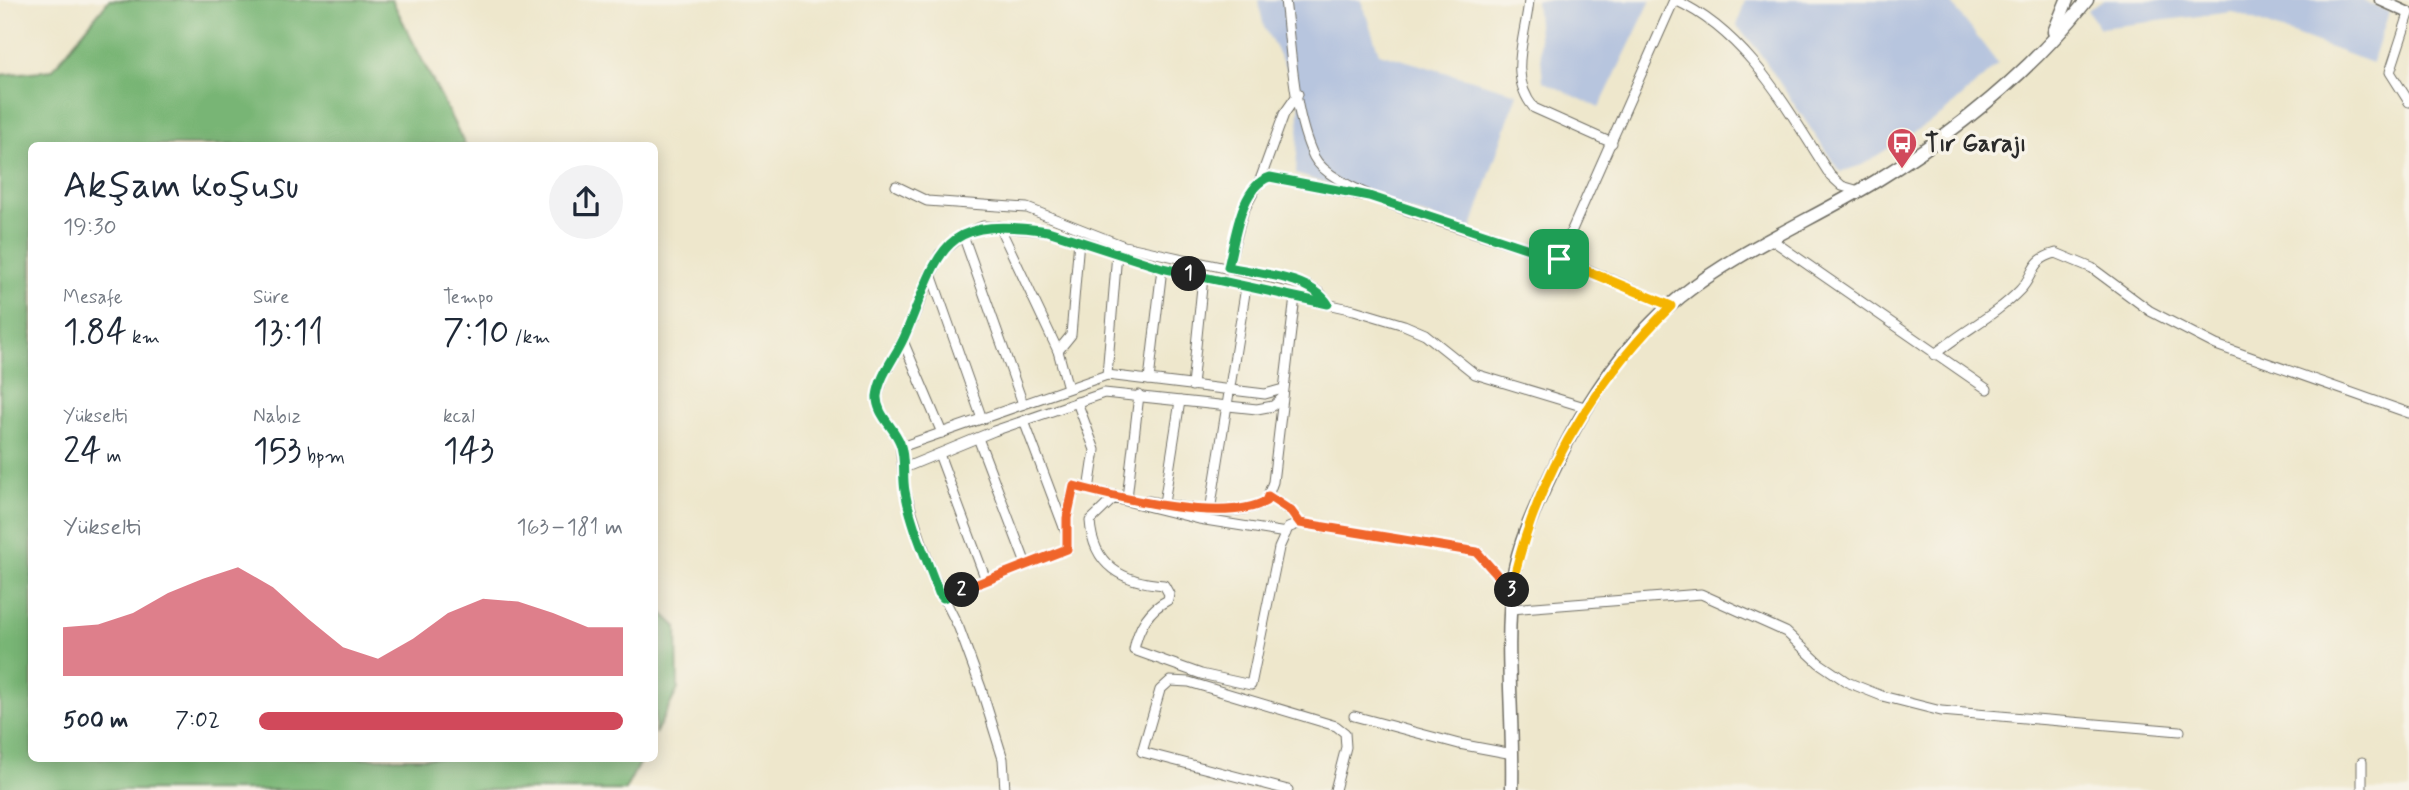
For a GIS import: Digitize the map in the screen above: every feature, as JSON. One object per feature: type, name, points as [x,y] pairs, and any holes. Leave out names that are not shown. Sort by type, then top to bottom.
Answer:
[{"type":"main road","points":[[2052,38],[2067,0]]},
{"type":"main road","points":[[1511,790],[1513,577],[1534,510],[1573,428],[1633,343],[1671,306],[1724,267],[1859,191],[1992,98],[2087,0]]},
{"type":"street","points":[[1285,0],[1298,94],[1315,159],[1331,176],[1369,196]]},
{"type":"street","points":[[1530,0],[1519,61],[1527,99],[1534,108],[1612,143]]},
{"type":"street","points":[[1559,259],[1674,0],[1702,12],[1741,46],[1764,75],[1830,175],[1842,186],[1859,191]]},
{"type":"street","points":[[2380,0],[2409,13],[2389,72],[2409,102]]},
{"type":"street","points":[[1228,267],[1243,212],[1261,180],[1284,114],[1298,94]]},
{"type":"street","points":[[1261,180],[1270,177],[1369,196],[1559,259],[1671,306]]},
{"type":"street","points":[[896,186],[927,201],[997,203],[1027,208],[1124,246],[1308,286],[1321,294],[1328,304]]},
{"type":"street","points":[[1005,790],[1003,759],[981,688],[914,520],[905,491],[901,447],[879,409],[877,397],[883,377],[903,341],[940,254],[963,235],[983,226],[1048,231],[1162,268],[1328,304],[1404,325],[1425,334],[1475,374],[1588,408]]},
{"type":"street","points":[[999,226],[1058,351],[1068,388]]},
{"type":"street","points":[[963,235],[1023,404]]},
{"type":"street","points":[[1058,351],[1070,335],[1079,240]]},
{"type":"street","points":[[1772,240],[1934,355],[1987,389]]},
{"type":"street","points":[[1107,375],[1117,253]]},
{"type":"street","points":[[1934,355],[1954,337],[2021,290],[2037,262],[2056,253],[2098,271],[2150,311],[2216,345],[2409,413]]},
{"type":"street","points":[[1149,380],[1162,268]]},
{"type":"street","points":[[931,274],[982,419]]},
{"type":"street","points":[[1192,386],[1203,277]]},
{"type":"street","points":[[1210,512],[1246,287]]},
{"type":"street","points":[[943,598],[1067,549],[1074,486],[1210,512],[1255,507],[1266,501],[1273,482],[1282,393],[1296,298]]},
{"type":"street","points":[[903,341],[942,433]]},
{"type":"street","points":[[901,447],[1107,375],[1265,394],[1282,393]]},
{"type":"street","points":[[904,468],[978,438],[1104,393],[1257,409],[1273,406],[1282,393]]},
{"type":"street","points":[[1127,498],[1139,395]]},
{"type":"street","points":[[1164,503],[1180,401]]},
{"type":"street","points":[[1077,402],[1095,450],[1089,490]]},
{"type":"street","points":[[1024,421],[1067,535]]},
{"type":"street","points":[[978,438],[1026,564]]},
{"type":"street","points":[[939,454],[986,580]]},
{"type":"street","points":[[1268,496],[1291,511],[1300,523]]},
{"type":"street","points":[[1286,533],[1199,519],[1114,498],[1090,521],[1091,541],[1100,559],[1117,573],[1146,584],[1164,585],[1169,594],[1168,600],[1154,607],[1137,634],[1134,650],[1201,674],[1251,685],[1279,548],[1286,533],[1288,528],[1300,523],[1477,552],[1512,592]]},
{"type":"street","points":[[1511,609],[1701,594],[1786,632],[1828,669],[1864,691],[1941,711],[2180,731]]},
{"type":"street","points":[[1288,790],[1142,752],[1160,690],[1170,681],[1189,682],[1336,726],[1345,733],[1346,747],[1335,790]]},
{"type":"street","points":[[1354,716],[1459,744],[1513,754]]},
{"type":"street","points":[[2362,762],[2362,790]]},
{"type":"shaded area","points":[[1258,0],[1361,0],[1379,53],[1517,93],[1471,230],[1296,174],[1300,94],[1264,27]]},
{"type":"shaded area","points":[[1536,0],[1651,0],[1599,108],[1543,81]]},
{"type":"shaded area","points":[[1745,0],[1949,0],[1998,64],[1944,113],[1862,165],[1840,172],[1757,49],[1737,26]]},
{"type":"shaded area","points":[[2105,0],[2361,0],[2389,12],[2372,63],[2232,12],[2100,28],[2087,10]]},
{"type":"green space","points":[[109,0],[392,0],[463,142],[28,142],[28,762],[640,762],[625,790],[0,790],[0,75],[52,70]]},
{"type":"green space","points":[[658,609],[677,627],[678,689],[658,728]]},
{"type":"place","name":"Tır Garajı","points":[[1902,170]]},
{"type":"route","points":[[1270,177],[1369,196],[1559,259],[1671,306],[1633,343],[1573,428],[1534,510],[1513,577],[1512,592],[1477,552],[1300,523],[1291,511],[1268,496],[1266,501],[1255,507],[1210,512],[1074,486],[1067,518],[1067,549],[943,598],[939,593],[905,491],[900,442],[879,409],[877,397],[883,377],[903,341],[940,254],[963,235],[983,226],[1048,231],[1162,268],[1328,304],[1321,294],[1308,286],[1228,267],[1243,212],[1254,189],[1261,180],[1270,177]]}]
